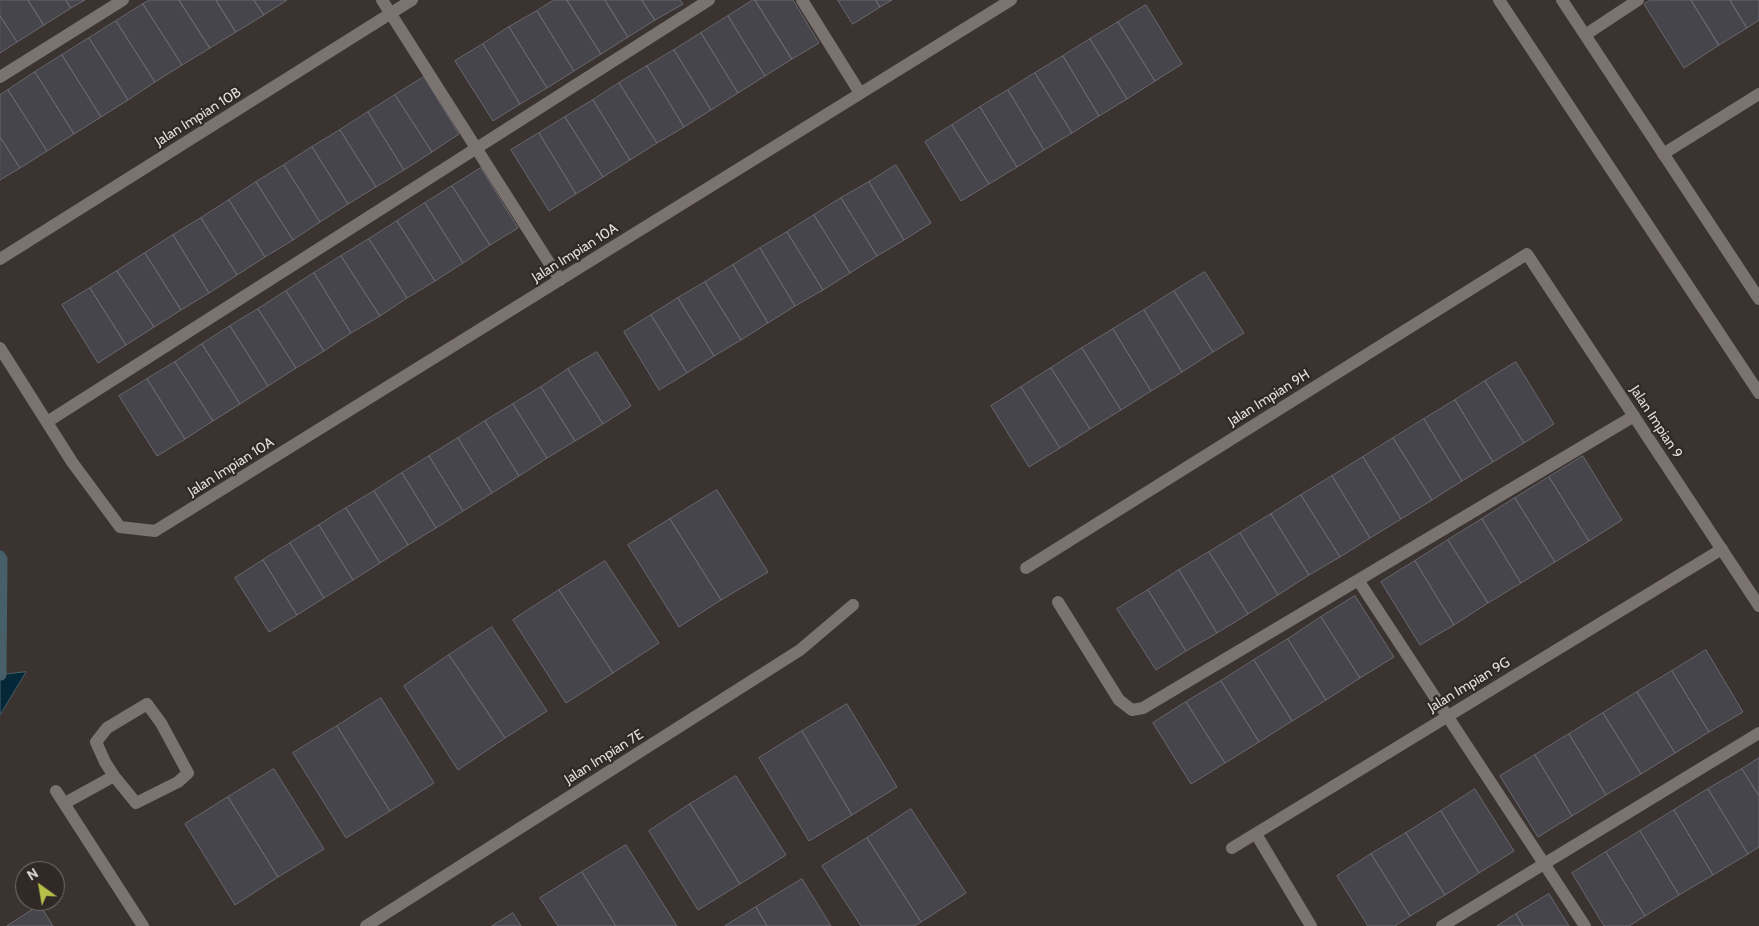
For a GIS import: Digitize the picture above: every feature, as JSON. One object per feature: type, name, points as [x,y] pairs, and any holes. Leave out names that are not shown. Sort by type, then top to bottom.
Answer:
[{"type":"street","points":[[0,77],[123,0]]},
{"type":"street","points":[[382,0],[560,280]]},
{"type":"street","name":"Jalan Impian 10B","points":[[0,259],[412,0]]},
{"type":"street","points":[[0,348],[47,422],[709,0]]},
{"type":"street","points":[[802,0],[860,93]]},
{"type":"street","name":"Jalan Impian 10A","points":[[47,422],[72,462],[120,527],[155,532],[1011,0]]},
{"type":"street","points":[[1499,0],[1759,392]]},
{"type":"street","points":[[1562,0],[1758,297]]},
{"type":"street","points":[[1585,35],[1638,0]]},
{"type":"street","points":[[1663,154],[1759,94]]},
{"type":"street","name":"Jalan Impian 9","points":[[1527,254],[1759,606]]},
{"type":"street","name":"Jalan Impian 9H","points":[[1026,568],[1527,254]]},
{"type":"street","points":[[1058,602],[1119,700],[1132,710],[1143,708],[1634,416]]},
{"type":"street","name":"Jalan Impian 9G","points":[[1232,848],[1722,549]]},
{"type":"street","points":[[1358,580],[1585,926]]},
{"type":"street","name":"Jalan Impian 7E","points":[[366,926],[800,650],[853,606]]},
{"type":"street","points":[[147,704],[161,723],[188,773],[178,782],[136,803],[114,776],[96,742],[107,728],[147,704]]},
{"type":"street","points":[[1442,926],[1759,733]]},
{"type":"street","points":[[65,803],[114,776]]},
{"type":"street","points":[[56,791],[143,926]]},
{"type":"street","points":[[1256,834],[1311,926]]},
{"type":"water","points":[[26,672],[0,715],[0,675]]},
{"type":"building","points":[[0,0],[28,0],[44,25],[17,42],[0,16]]},
{"type":"building","points":[[28,0],[66,0],[71,8],[44,25]]},
{"type":"building","points":[[66,0],[85,0],[71,8]]},
{"type":"building","points":[[150,0],[179,0],[210,48],[182,65],[143,4]]},
{"type":"building","points":[[179,0],[216,0],[236,32],[210,48]]},
{"type":"building","points":[[216,0],[254,0],[264,15],[236,32]]},
{"type":"building","points":[[254,0],[287,0],[264,15]]},
{"type":"building","points":[[554,0],[567,0],[601,54],[574,71],[537,11]]},
{"type":"building","points":[[567,0],[605,0],[628,37],[601,54]]},
{"type":"building","points":[[605,0],[642,0],[655,20],[628,37]]},
{"type":"building","points":[[642,0],[680,0],[683,4],[655,20]]},
{"type":"building","points":[[755,0],[792,59],[765,76],[728,16]]},
{"type":"building","points":[[755,0],[793,0],[819,43],[792,59]]},
{"type":"building","points":[[838,0],[876,0],[880,7],[853,24]]},
{"type":"building","points":[[876,0],[892,0],[880,7]]},
{"type":"building","points":[[1651,0],[1691,0],[1719,45],[1684,68],[1644,4]]},
{"type":"building","points":[[1691,0],[1730,0],[1747,28],[1719,45]]},
{"type":"building","points":[[1730,0],[1759,0],[1759,20],[1747,28]]},
{"type":"building","points":[[143,4],[182,65],[155,82],[116,21]]},
{"type":"building","points":[[1146,5],[1182,64],[1155,81],[1118,22]]},
{"type":"building","points":[[537,11],[574,71],[547,88],[509,27]]},
{"type":"building","points":[[0,16],[17,42],[0,53]]},
{"type":"building","points":[[728,16],[765,76],[738,93],[701,33]]},
{"type":"building","points":[[116,21],[155,82],[128,100],[89,38]]},
{"type":"building","points":[[1118,22],[1155,81],[1127,99],[1090,39]]},
{"type":"building","points":[[509,27],[547,88],[520,104],[483,44]]},
{"type":"building","points":[[701,33],[738,93],[711,110],[674,50]]},
{"type":"building","points":[[89,38],[128,100],[101,117],[62,55]]},
{"type":"building","points":[[1090,39],[1127,99],[1099,116],[1063,56]]},
{"type":"building","points":[[483,44],[520,104],[493,121],[455,61]]},
{"type":"building","points":[[674,50],[711,110],[684,127],[647,66]]},
{"type":"building","points":[[62,55],[101,117],[74,134],[35,72]]},
{"type":"building","points":[[1063,56],[1099,116],[1072,133],[1035,73]]},
{"type":"building","points":[[647,66],[684,127],[657,143],[619,83]]},
{"type":"building","points":[[35,72],[74,134],[47,151],[8,90]]},
{"type":"building","points":[[1035,73],[1072,133],[1044,150],[1008,90]]},
{"type":"building","points":[[424,77],[459,134],[432,152],[395,95]]},
{"type":"building","points":[[619,83],[657,143],[630,160],[593,100]]},
{"type":"building","points":[[8,90],[47,151],[20,168],[0,137],[0,95]]},
{"type":"building","points":[[1008,90],[1044,150],[1017,167],[980,107]]},
{"type":"building","points":[[395,95],[432,152],[404,170],[368,112]]},
{"type":"building","points":[[593,100],[630,160],[603,177],[565,117]]},
{"type":"building","points":[[980,107],[1017,167],[989,184],[952,125]]},
{"type":"building","points":[[368,112],[404,170],[376,187],[340,130]]},
{"type":"building","points":[[565,117],[603,177],[576,194],[539,133]]},
{"type":"building","points":[[952,125],[989,184],[961,201],[925,142]]},
{"type":"building","points":[[340,130],[376,187],[348,204],[312,147]]},
{"type":"building","points":[[539,133],[576,194],[549,211],[511,150]]},
{"type":"building","points":[[0,137],[20,168],[0,180]]},
{"type":"building","points":[[312,147],[348,204],[320,222],[284,165]]},
{"type":"building","points":[[284,165],[320,222],[293,240],[256,182]]},
{"type":"building","points":[[896,165],[931,223],[904,240],[869,182]]},
{"type":"building","points":[[481,168],[518,228],[490,245],[452,186]]},
{"type":"building","points":[[256,182],[293,240],[265,257],[229,200]]},
{"type":"building","points":[[869,182],[904,240],[877,256],[841,198]]},
{"type":"building","points":[[452,186],[490,245],[463,263],[425,203]]},
{"type":"building","points":[[841,198],[877,256],[850,273],[814,215]]},
{"type":"building","points":[[229,200],[265,257],[237,275],[201,218]]},
{"type":"building","points":[[425,203],[463,263],[435,281],[397,221]]},
{"type":"building","points":[[814,215],[850,273],[823,290],[787,232]]},
{"type":"building","points":[[201,218],[237,275],[209,293],[173,235]]},
{"type":"building","points":[[397,221],[435,281],[407,298],[369,239]]},
{"type":"building","points":[[787,232],[823,290],[795,306],[760,248]]},
{"type":"building","points":[[173,235],[209,293],[181,310],[145,253]]},
{"type":"building","points":[[369,239],[407,298],[380,316],[341,256]]},
{"type":"building","points":[[760,248],[795,306],[768,323],[733,265]]},
{"type":"building","points":[[145,253],[181,310],[154,327],[117,271]]},
{"type":"building","points":[[341,256],[380,316],[351,333],[314,273]]},
{"type":"building","points":[[733,265],[768,323],[741,340],[705,282]]},
{"type":"building","points":[[117,271],[154,327],[126,345],[90,288]]},
{"type":"building","points":[[1205,272],[1244,333],[1213,352],[1174,291]]},
{"type":"building","points":[[314,273],[351,333],[324,351],[286,291]]},
{"type":"building","points":[[705,282],[741,340],[714,356],[678,298]]},
{"type":"building","points":[[90,288],[126,345],[98,363],[62,305]]},
{"type":"building","points":[[286,291],[324,351],[296,368],[258,309]]},
{"type":"building","points":[[1174,291],[1213,352],[1182,372],[1144,310]]},
{"type":"building","points":[[678,298],[714,356],[687,373],[651,315]]},
{"type":"building","points":[[258,309],[296,368],[268,386],[230,326]]},
{"type":"building","points":[[1144,310],[1182,372],[1151,391],[1113,329]]},
{"type":"building","points":[[651,315],[687,373],[659,390],[624,332]]},
{"type":"building","points":[[230,326],[268,386],[240,404],[202,344]]},
{"type":"building","points":[[1113,329],[1151,391],[1121,410],[1082,348]]},
{"type":"building","points":[[202,344],[240,404],[213,421],[175,362]]},
{"type":"building","points":[[1082,348],[1121,410],[1090,429],[1051,368]]},
{"type":"building","points":[[597,352],[631,406],[603,424],[568,369]]},
{"type":"building","points":[[175,362],[213,421],[185,439],[147,379]]},
{"type":"building","points":[[1516,362],[1554,424],[1524,443],[1485,381]]},
{"type":"building","points":[[1051,368],[1090,429],[1060,448],[1021,387]]},
{"type":"building","points":[[568,369],[603,424],[575,441],[541,387]]},
{"type":"building","points":[[147,379],[185,439],[157,456],[119,396]]},
{"type":"building","points":[[1485,381],[1524,443],[1493,462],[1455,400]]},
{"type":"building","points":[[541,387],[575,441],[547,458],[513,404]]},
{"type":"building","points":[[1021,387],[1060,448],[1029,467],[991,406]]},
{"type":"building","points":[[1455,400],[1493,462],[1462,481],[1424,419]]},
{"type":"building","points":[[513,404],[547,458],[519,476],[485,421]]},
{"type":"building","points":[[1424,419],[1462,481],[1432,500],[1393,438]]},
{"type":"building","points":[[485,421],[519,476],[492,493],[458,438]]},
{"type":"building","points":[[458,438],[492,493],[463,511],[429,456]]},
{"type":"building","points":[[1393,438],[1432,500],[1401,519],[1363,457]]},
{"type":"building","points":[[429,456],[463,511],[436,528],[402,473]]},
{"type":"building","points":[[1583,456],[1622,520],[1589,541],[1549,477]]},
{"type":"building","points":[[1363,457],[1401,519],[1370,538],[1332,476]]},
{"type":"building","points":[[402,473],[436,528],[408,545],[374,491]]},
{"type":"building","points":[[1332,476],[1370,538],[1340,557],[1301,495]]},
{"type":"building","points":[[1549,477],[1589,541],[1555,562],[1515,498]]},
{"type":"building","points":[[717,490],[768,572],[721,600],[670,519]]},
{"type":"building","points":[[374,491],[408,545],[380,563],[346,508]]},
{"type":"building","points":[[1301,495],[1340,557],[1309,575],[1271,514]]},
{"type":"building","points":[[1515,498],[1555,562],[1521,583],[1482,519]]},
{"type":"building","points":[[346,508],[380,563],[353,580],[319,525]]},
{"type":"building","points":[[1271,514],[1309,575],[1278,595],[1240,533]]},
{"type":"building","points":[[670,519],[721,600],[679,627],[628,545]]},
{"type":"building","points":[[1482,519],[1521,583],[1488,603],[1448,540]]},
{"type":"building","points":[[319,525],[353,580],[324,598],[290,543]]},
{"type":"building","points":[[1240,533],[1278,595],[1248,614],[1209,552]]},
{"type":"building","points":[[1448,540],[1488,603],[1454,625],[1415,561]]},
{"type":"building","points":[[290,543],[324,598],[297,615],[263,560]]},
{"type":"building","points":[[1209,552],[1248,614],[1217,633],[1179,570]]},
{"type":"building","points":[[263,560],[297,615],[269,632],[235,578]]},
{"type":"building","points":[[605,561],[659,643],[613,673],[559,590]]},
{"type":"building","points":[[1415,561],[1454,625],[1420,645],[1381,582]]},
{"type":"building","points":[[1179,570],[1217,633],[1186,651],[1148,590]]},
{"type":"building","points":[[559,590],[613,673],[566,703],[513,620]]},
{"type":"building","points":[[1148,590],[1186,651],[1156,670],[1117,609]]},
{"type":"building","points":[[1355,596],[1394,657],[1360,678],[1321,617]]},
{"type":"building","points":[[1321,617],[1360,678],[1326,700],[1288,639]]},
{"type":"building","points":[[492,627],[547,711],[505,738],[449,655]]},
{"type":"building","points":[[1288,639],[1326,700],[1292,721],[1254,660]]},
{"type":"building","points":[[1706,650],[1743,712],[1709,732],[1672,671]]},
{"type":"building","points":[[449,655],[505,738],[458,770],[404,686]]},
{"type":"building","points":[[1254,660],[1292,721],[1259,742],[1221,681]]},
{"type":"building","points":[[1672,671],[1709,732],[1675,753],[1637,692]]},
{"type":"building","points":[[1221,681],[1259,742],[1225,763],[1186,702]]},
{"type":"building","points":[[1637,692],[1675,753],[1641,774],[1603,713]]},
{"type":"building","points":[[381,698],[434,783],[390,811],[337,726]]},
{"type":"building","points":[[1186,702],[1225,763],[1191,784],[1153,723]]},
{"type":"building","points":[[847,704],[897,787],[852,815],[802,731]]},
{"type":"building","points":[[1603,713],[1641,774],[1606,795],[1569,734]]},
{"type":"building","points":[[337,726],[390,811],[346,838],[293,753]]},
{"type":"building","points":[[802,731],[852,815],[809,841],[759,758]]},
{"type":"building","points":[[1569,734],[1606,795],[1572,816],[1535,755]]},
{"type":"building","points":[[1535,755],[1572,816],[1538,837],[1500,776]]},
{"type":"building","points":[[1759,758],[1759,796],[1742,769]]},
{"type":"building","points":[[274,769],[324,849],[278,877],[228,797]]},
{"type":"building","points":[[1742,769],[1759,796],[1759,847],[1748,854],[1708,789]]},
{"type":"building","points":[[736,776],[786,855],[740,884],[690,804]]},
{"type":"building","points":[[1475,789],[1514,851],[1479,873],[1441,811]]},
{"type":"building","points":[[1708,789],[1748,854],[1713,875],[1674,810]]},
{"type":"building","points":[[228,797],[278,877],[235,905],[185,824]]},
{"type":"building","points":[[690,804],[740,884],[698,910],[649,831]]},
{"type":"building","points":[[911,809],[966,893],[921,922],[867,838]]},
{"type":"building","points":[[1674,810],[1713,875],[1679,895],[1640,831]]},
{"type":"building","points":[[1441,811],[1479,873],[1445,895],[1406,833]]},
{"type":"building","points":[[1640,831],[1679,895],[1645,916],[1606,852]]},
{"type":"building","points":[[1406,833],[1445,895],[1410,916],[1371,854]]},
{"type":"building","points":[[867,838],[921,922],[914,926],[861,926],[822,866]]},
{"type":"building","points":[[626,845],[677,926],[616,926],[582,872]]},
{"type":"building","points":[[1606,852],[1645,916],[1629,926],[1604,926],[1572,873]]},
{"type":"building","points":[[1371,854],[1410,916],[1395,926],[1368,926],[1337,876]]},
{"type":"building","points":[[582,872],[616,926],[558,926],[540,898]]},
{"type":"building","points":[[802,879],[831,926],[767,926],[756,907]]},
{"type":"building","points":[[1549,894],[1569,926],[1523,926],[1516,914]]},
{"type":"building","points":[[756,907],[767,926],[725,926]]},
{"type":"building","points":[[31,911],[44,911],[53,926],[7,926]]},
{"type":"building","points":[[513,913],[521,926],[492,926]]},
{"type":"building","points":[[1516,914],[1523,926],[1497,926]]},
{"type":"waterway","points":[[0,556],[2,559],[1,675]]}]
